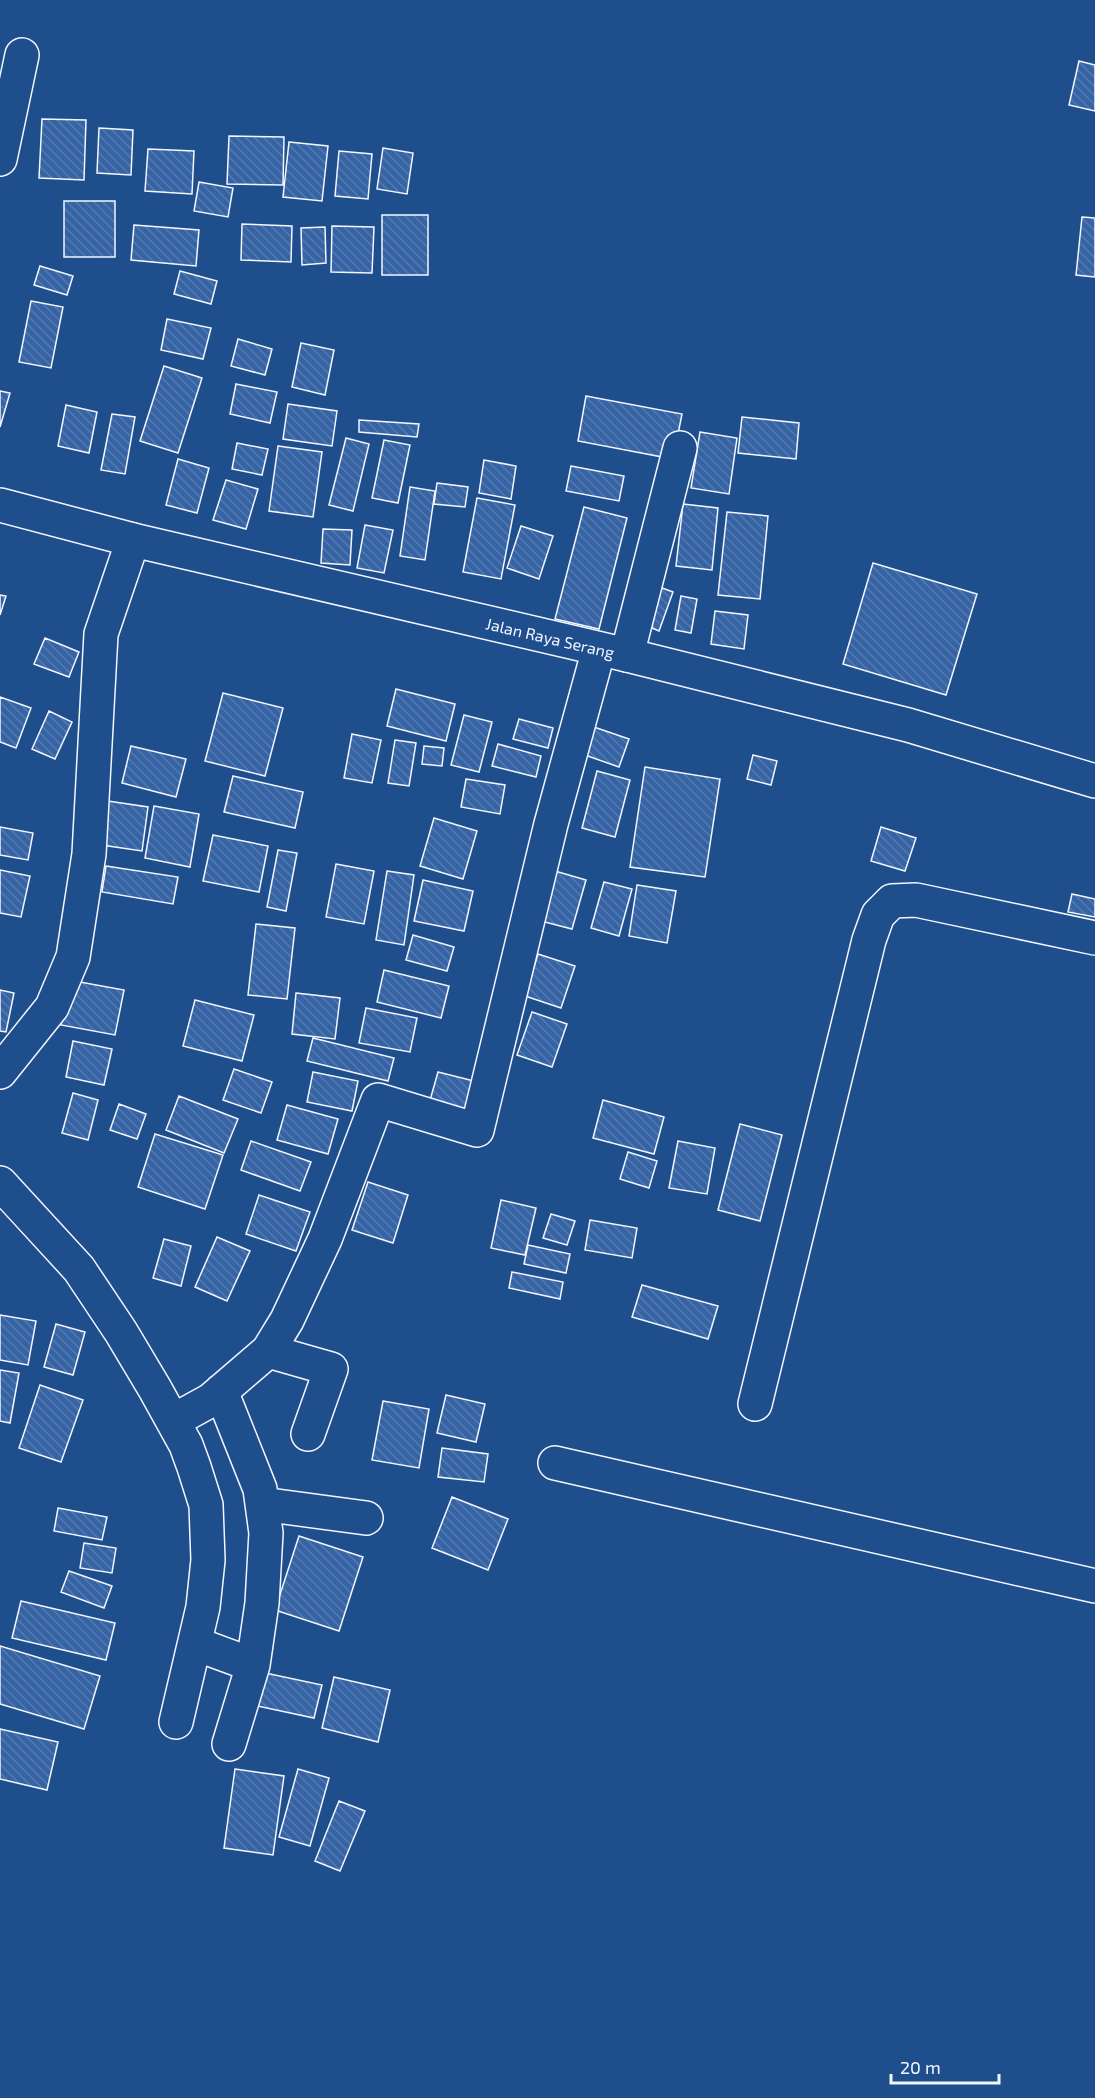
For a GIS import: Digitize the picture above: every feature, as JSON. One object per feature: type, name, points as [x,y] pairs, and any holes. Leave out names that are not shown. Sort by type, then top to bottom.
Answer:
[{"type":"main road","points":[[0,159],[22,56]]},
{"type":"main road","points":[[178,1419],[216,1396],[268,1351],[287,1320],[325,1239],[378,1100],[477,1130],[550,824],[613,652],[680,448]]},
{"type":"main road","name":"Jalan Raya Serang","points":[[0,505],[133,540],[613,652],[908,725],[1095,781]]},
{"type":"main road","points":[[0,1072],[52,1007],[73,957],[90,854],[101,634],[133,540]]},
{"type":"main road","points":[[755,1404],[869,940],[879,915],[892,901],[916,900],[1095,938]]},
{"type":"main road","points":[[0,1182],[79,1269],[178,1419],[206,1505],[208,1560],[203,1607],[226,1655],[229,1744]]},
{"type":"main road","points":[[268,1351],[331,1369],[308,1434]]},
{"type":"main road","points":[[176,1722],[262,1603],[266,1533],[260,1488],[216,1396]]},
{"type":"main road","points":[[555,1463],[1095,1586]]},
{"type":"main road","points":[[262,1504],[366,1518]]},
{"type":"building","points":[[1079,61],[1095,65],[1095,111],[1069,105]]},
{"type":"building","points":[[42,119],[86,120],[84,180],[39,178]]},
{"type":"building","points":[[99,128],[133,130],[131,175],[97,173]]},
{"type":"building","points":[[229,136],[284,137],[283,185],[227,184]]},
{"type":"building","points":[[289,142],[328,146],[322,201],[283,197]]},
{"type":"building","points":[[383,148],[413,153],[407,194],[377,189]]},
{"type":"building","points":[[148,149],[194,151],[192,194],[145,191]]},
{"type":"building","points":[[339,151],[372,154],[368,199],[335,196]]},
{"type":"building","points":[[199,182],[233,188],[228,217],[194,211]]},
{"type":"building","points":[[64,201],[115,201],[115,257],[64,257]]},
{"type":"building","points":[[382,215],[428,215],[428,275],[382,275]]},
{"type":"building","points":[[1082,217],[1095,218],[1095,277],[1076,275]]},
{"type":"building","points":[[242,224],[292,226],[291,262],[241,260]]},
{"type":"building","points":[[134,225],[199,230],[196,266],[131,260]]},
{"type":"building","points":[[332,226],[374,227],[372,273],[331,272]]},
{"type":"building","points":[[325,227],[326,263],[302,265],[301,228]]},
{"type":"building","points":[[40,266],[73,276],[67,295],[34,285]]},
{"type":"building","points":[[180,271],[217,281],[211,304],[174,294]]},
{"type":"building","points":[[31,301],[63,307],[51,368],[19,362]]},
{"type":"building","points":[[167,319],[211,328],[203,359],[161,350]]},
{"type":"building","points":[[238,339],[272,349],[265,375],[231,366]]},
{"type":"building","points":[[301,343],[334,350],[325,395],[292,387]]},
{"type":"building","points":[[164,366],[202,378],[178,453],[140,441]]},
{"type":"building","points":[[236,384],[277,392],[270,423],[230,414]]},
{"type":"building","points":[[0,391],[10,393],[0,427]]},
{"type":"building","points":[[586,396],[682,414],[673,459],[578,441]]},
{"type":"building","points":[[288,404],[337,411],[332,446],[283,439]]},
{"type":"building","points":[[66,405],[97,412],[89,453],[58,446]]},
{"type":"building","points":[[112,414],[135,417],[125,474],[101,470]]},
{"type":"building","points":[[742,417],[799,423],[796,459],[738,453]]},
{"type":"building","points":[[359,420],[419,424],[417,437],[359,432]]},
{"type":"building","points":[[700,432],[737,438],[729,494],[691,488]]},
{"type":"building","points":[[346,438],[369,444],[353,511],[329,505]]},
{"type":"building","points":[[384,440],[410,445],[398,503],[372,498]]},
{"type":"building","points":[[237,443],[268,449],[262,475],[232,469]]},
{"type":"building","points":[[278,446],[322,452],[313,517],[269,511]]},
{"type":"building","points":[[178,459],[209,468],[197,513],[166,505]]},
{"type":"building","points":[[484,460],[516,466],[511,499],[479,493]]},
{"type":"building","points":[[571,466],[624,476],[619,501],[566,491]]},
{"type":"building","points":[[226,480],[258,489],[246,529],[213,520]]},
{"type":"building","points":[[437,483],[468,487],[465,507],[434,504]]},
{"type":"building","points":[[410,487],[435,491],[425,560],[400,556]]},
{"type":"building","points":[[477,498],[515,505],[501,579],[463,572]]},
{"type":"building","points":[[683,504],[718,508],[712,570],[676,566]]},
{"type":"building","points":[[584,507],[627,518],[599,629],[555,619]]},
{"type":"building","points":[[727,512],[768,516],[760,599],[718,595]]},
{"type":"building","points":[[365,525],[393,530],[384,573],[357,568]]},
{"type":"building","points":[[521,526],[553,536],[539,579],[507,568]]},
{"type":"building","points":[[323,529],[352,530],[350,565],[321,563]]},
{"type":"building","points":[[873,563],[977,594],[946,695],[843,664]]},
{"type":"building","points":[[654,585],[673,592],[659,631],[640,623]]},
{"type":"building","points":[[0,595],[6,596],[0,615]]},
{"type":"building","points":[[681,596],[697,599],[691,633],[675,630]]},
{"type":"building","points":[[715,611],[748,615],[744,649],[711,644]]},
{"type":"building","points":[[45,638],[79,652],[69,677],[34,664]]},
{"type":"building","points":[[396,689],[455,704],[446,741],[387,726]]},
{"type":"building","points":[[223,693],[283,708],[265,776],[205,761]]},
{"type":"building","points":[[0,697],[31,708],[16,748],[0,742]]},
{"type":"building","points":[[49,711],[72,722],[55,759],[32,749]]},
{"type":"building","points":[[464,715],[492,722],[479,772],[451,765]]},
{"type":"building","points":[[519,719],[553,728],[548,748],[513,739]]},
{"type":"building","points":[[591,726],[629,739],[619,767],[582,754]]},
{"type":"building","points":[[352,734],[381,740],[372,783],[344,778]]},
{"type":"building","points":[[395,740],[416,743],[409,786],[388,783]]},
{"type":"building","points":[[498,744],[541,756],[536,777],[492,766]]},
{"type":"building","points":[[131,746],[186,759],[176,797],[122,783]]},
{"type":"building","points":[[424,746],[444,748],[442,766],[422,764]]},
{"type":"building","points":[[753,755],[777,761],[771,785],[747,779]]},
{"type":"building","points":[[645,767],[720,779],[705,877],[630,867]]},
{"type":"building","points":[[597,771],[630,780],[615,837],[582,828]]},
{"type":"building","points":[[233,776],[303,792],[295,828],[224,812]]},
{"type":"building","points":[[466,779],[505,785],[500,814],[461,807]]},
{"type":"building","points":[[101,800],[148,807],[142,851],[95,844]]},
{"type":"building","points":[[154,806],[199,814],[190,867],[145,858]]},
{"type":"building","points":[[434,818],[477,831],[463,879],[420,866]]},
{"type":"building","points":[[0,827],[33,833],[28,860],[0,855]]},
{"type":"building","points":[[881,827],[916,838],[905,871],[871,861]]},
{"type":"building","points":[[213,835],[268,846],[259,892],[203,881]]},
{"type":"building","points":[[278,850],[297,853],[286,911],[267,907]]},
{"type":"building","points":[[336,864],[374,871],[364,924],[326,917]]},
{"type":"building","points":[[106,866],[178,877],[173,904],[102,892]]},
{"type":"building","points":[[0,870],[30,876],[21,917],[0,913]]},
{"type":"building","points":[[387,871],[414,875],[404,945],[376,940]]},
{"type":"building","points":[[555,871],[586,880],[572,929],[541,921]]},
{"type":"building","points":[[423,880],[473,891],[464,931],[414,921]]},
{"type":"building","points":[[604,882],[632,889],[619,936],[591,928]]},
{"type":"building","points":[[637,885],[676,891],[667,943],[629,936]]},
{"type":"building","points":[[1072,894],[1095,899],[1095,917],[1068,912]]},
{"type":"building","points":[[256,924],[295,928],[287,999],[248,995]]},
{"type":"building","points":[[413,935],[454,947],[447,971],[406,960]]},
{"type":"building","points":[[538,954],[575,966],[561,1008],[525,996]]},
{"type":"building","points":[[384,970],[449,986],[441,1018],[377,1002]]},
{"type":"building","points":[[69,980],[124,990],[115,1035],[61,1025]]},
{"type":"building","points":[[0,990],[14,993],[6,1032],[0,1031]]},
{"type":"building","points":[[296,993],[340,998],[335,1039],[292,1034]]},
{"type":"building","points":[[195,1000],[254,1015],[242,1061],[183,1046]]},
{"type":"building","points":[[366,1008],[417,1018],[410,1052],[359,1043]]},
{"type":"building","points":[[532,1012],[567,1024],[552,1067],[517,1055]]},
{"type":"building","points":[[313,1038],[394,1058],[388,1081],[307,1061]]},
{"type":"building","points":[[73,1041],[112,1049],[104,1085],[66,1077]]},
{"type":"building","points":[[234,1069],[272,1082],[261,1113],[223,1100]]},
{"type":"building","points":[[313,1072],[358,1081],[352,1111],[307,1102]]},
{"type":"building","points":[[438,1072],[486,1084],[476,1124],[427,1111]]},
{"type":"building","points":[[73,1093],[98,1100],[88,1140],[62,1133]]},
{"type":"building","points":[[179,1096],[238,1119],[224,1153],[166,1130]]},
{"type":"building","points":[[603,1100],[664,1117],[654,1154],[593,1138]]},
{"type":"building","points":[[119,1104],[146,1114],[137,1139],[110,1130]]},
{"type":"building","points":[[287,1105],[338,1119],[328,1154],[277,1140]]},
{"type":"building","points":[[740,1124],[782,1135],[760,1221],[718,1210]]},
{"type":"building","points":[[155,1134],[223,1155],[205,1209],[138,1187]]},
{"type":"building","points":[[251,1141],[311,1162],[300,1191],[241,1170]]},
{"type":"building","points":[[678,1141],[715,1148],[707,1194],[669,1188]]},
{"type":"building","points":[[628,1152],[657,1161],[649,1188],[620,1179]]},
{"type":"building","points":[[368,1182],[408,1195],[393,1243],[352,1230]]},
{"type":"building","points":[[259,1195],[310,1212],[296,1251],[246,1234]]},
{"type":"building","points":[[501,1200],[536,1208],[525,1255],[491,1248]]},
{"type":"building","points":[[551,1214],[575,1221],[567,1245],[543,1238]]},
{"type":"building","points":[[590,1220],[637,1228],[632,1258],[585,1250]]},
{"type":"building","points":[[217,1237],[250,1251],[227,1301],[195,1287]]},
{"type":"building","points":[[164,1239],[191,1246],[181,1286],[153,1278]]},
{"type":"building","points":[[528,1245],[570,1254],[566,1273],[524,1264]]},
{"type":"building","points":[[512,1272],[563,1282],[560,1299],[509,1288]]},
{"type":"building","points":[[642,1285],[718,1306],[708,1339],[632,1317]]},
{"type":"building","points":[[0,1315],[36,1321],[28,1365],[0,1360]]},
{"type":"building","points":[[56,1324],[85,1332],[73,1375],[44,1367]]},
{"type":"building","points":[[0,1370],[19,1373],[10,1423],[0,1421]]},
{"type":"building","points":[[40,1385],[83,1400],[61,1462],[19,1448]]},
{"type":"building","points":[[446,1395],[485,1404],[476,1442],[437,1433]]},
{"type":"building","points":[[383,1401],[429,1409],[419,1468],[372,1460]]},
{"type":"building","points":[[442,1448],[488,1454],[484,1482],[438,1477]]},
{"type":"building","points":[[452,1497],[508,1519],[488,1570],[432,1548]]},
{"type":"building","points":[[58,1508],[107,1517],[102,1540],[54,1531]]},
{"type":"building","points":[[299,1536],[363,1557],[339,1631],[275,1610]]},
{"type":"building","points":[[84,1543],[116,1548],[112,1573],[80,1568]]},
{"type":"building","points":[[69,1571],[112,1586],[104,1608],[61,1592]]},
{"type":"building","points":[[21,1601],[115,1623],[106,1660],[12,1638]]},
{"type":"building","points":[[0,1646],[100,1676],[84,1729],[0,1704]]},
{"type":"building","points":[[256,1671],[322,1685],[314,1718],[248,1704]]},
{"type":"building","points":[[334,1677],[390,1690],[378,1742],[322,1728]]},
{"type":"building","points":[[0,1729],[58,1742],[47,1790],[0,1779]]},
{"type":"building","points":[[235,1769],[284,1776],[273,1855],[224,1848]]},
{"type":"building","points":[[298,1769],[329,1778],[310,1846],[279,1837]]},
{"type":"building","points":[[339,1801],[365,1811],[340,1871],[315,1861]]}]
